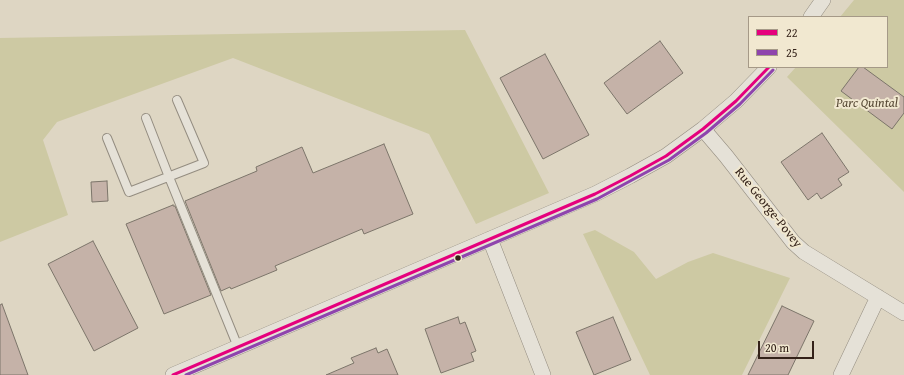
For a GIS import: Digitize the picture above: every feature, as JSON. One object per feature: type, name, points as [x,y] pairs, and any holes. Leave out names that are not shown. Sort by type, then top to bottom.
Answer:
[{"type":"street","points":[[812,16],[823,0]]},
{"type":"street","points":[[172,375],[595,194],[630,176],[666,156],[703,129],[736,101],[768,68]]},
{"type":"street","name":"Rue George-Povey","points":[[703,129],[726,156],[792,242],[804,252],[904,312]]},
{"type":"street","points":[[490,239],[543,375]]},
{"type":"street","points":[[841,375],[878,297]]},
{"type":"lane","points":[[107,138],[129,192],[204,164],[177,100]]},
{"type":"lane","points":[[146,118],[238,347]]},
{"type":"green space","name":"Parc Quintal","points":[[854,0],[904,0],[904,192],[787,77],[795,68],[888,68],[888,16],[841,16]]},
{"type":"green space","points":[[465,30],[549,193],[476,224],[429,134],[233,58],[57,122],[43,140],[68,215],[0,242],[0,38]]},
{"type":"green space","points":[[595,230],[634,252],[656,279],[688,262],[713,253],[790,278],[742,375],[650,375],[583,234]]},
{"type":"building","points":[[660,41],[683,73],[627,114],[604,83]]},
{"type":"building","points":[[545,54],[589,135],[543,159],[500,78]]},
{"type":"building","points":[[858,68],[864,68],[904,97],[904,113],[892,129],[841,91]]},
{"type":"building","points":[[822,133],[849,172],[838,179],[842,185],[821,199],[817,193],[808,200],[781,162]]},
{"type":"building","points":[[384,144],[413,214],[364,234],[362,229],[275,266],[277,270],[231,289],[230,287],[221,291],[185,201],[257,171],[256,167],[302,147],[313,173]]},
{"type":"building","points":[[107,181],[108,201],[92,202],[91,182]]},
{"type":"building","points":[[173,205],[175,206],[211,295],[164,314],[126,224]]},
{"type":"building","points":[[93,241],[138,328],[94,351],[48,264]]},
{"type":"building","points":[[2,304],[28,375],[0,375],[0,305]]},
{"type":"building","points":[[782,306],[814,321],[788,375],[748,375]]},
{"type":"building","points":[[458,317],[460,324],[465,322],[476,351],[471,353],[474,361],[441,373],[425,329]]},
{"type":"building","points":[[613,317],[631,360],[594,375],[576,332]]},
{"type":"building","points":[[376,348],[378,353],[387,349],[398,375],[326,375],[354,363],[351,358]]},
{"type":"transit line","name":"22","points":[[173,375],[595,194],[630,176],[666,156],[703,129],[736,101],[768,68]]},
{"type":"transit line","name":"25","points":[[186,375],[597,199],[669,160],[706,133],[740,104],[773,70]]}]
